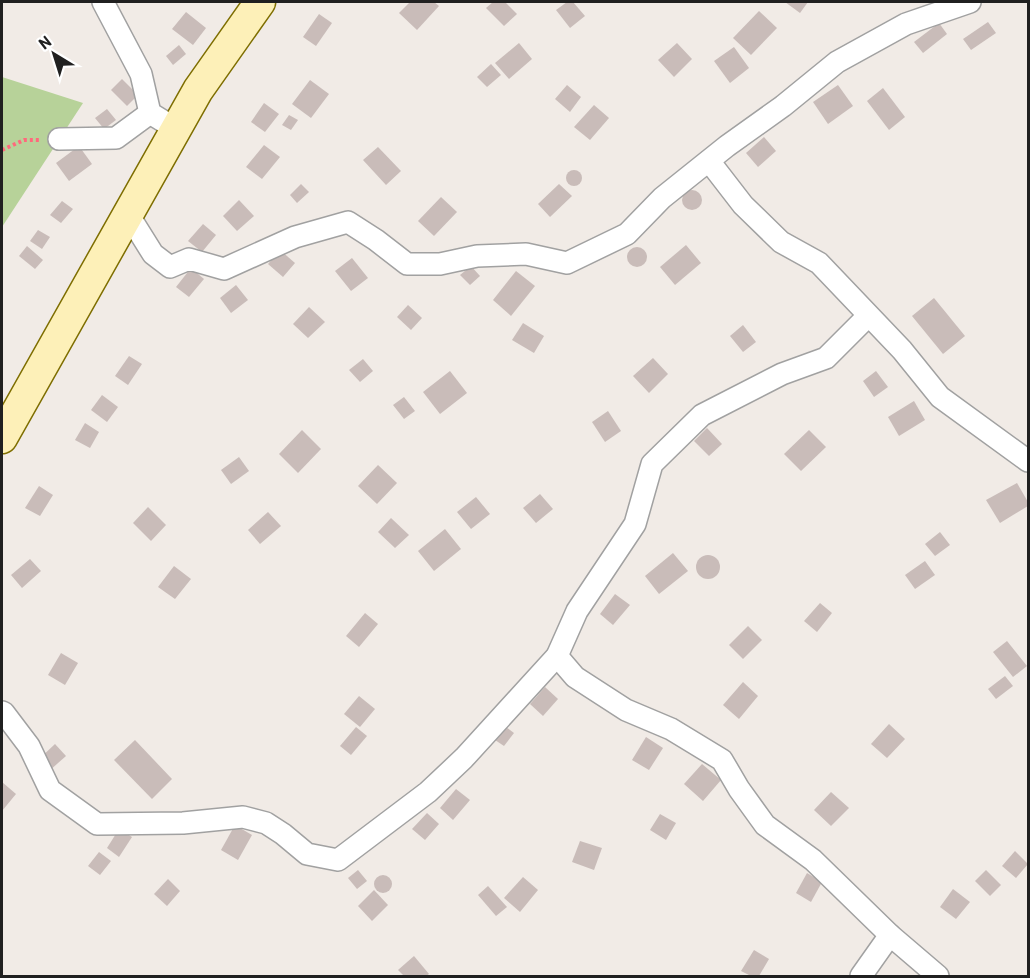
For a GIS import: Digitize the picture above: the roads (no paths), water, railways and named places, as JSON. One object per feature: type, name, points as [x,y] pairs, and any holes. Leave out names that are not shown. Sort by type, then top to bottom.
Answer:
[{"type":"main road","points":[[2,438],[198,90],[260,2]]},
{"type":"street","points":[[102,2],[141,74],[150,113],[176,129]]},
{"type":"street","points":[[128,214],[153,255],[170,267],[189,259],[224,269],[295,237],[348,222],[407,264],[440,264],[477,256],[526,254],[567,263],[627,234],[662,198],[837,62],[906,24],[970,2]]},
{"type":"street","points":[[59,139],[116,138],[150,113]]},
{"type":"street","points":[[709,161],[743,205],[781,242],[819,263],[902,350],[940,397],[1029,461]]},
{"type":"street","points":[[2,712],[29,746],[50,790],[97,824],[174,824],[243,817],[266,823],[307,854],[338,860],[428,792],[464,758],[556,656],[577,611],[635,524],[652,464],[702,415],[782,374],[826,358],[868,316]]},
{"type":"street","points":[[556,656],[575,677],[626,710],[671,729],[722,760],[739,789],[765,825],[813,860],[891,935],[939,976]]},
{"type":"street","points":[[861,976],[891,935]]}]
